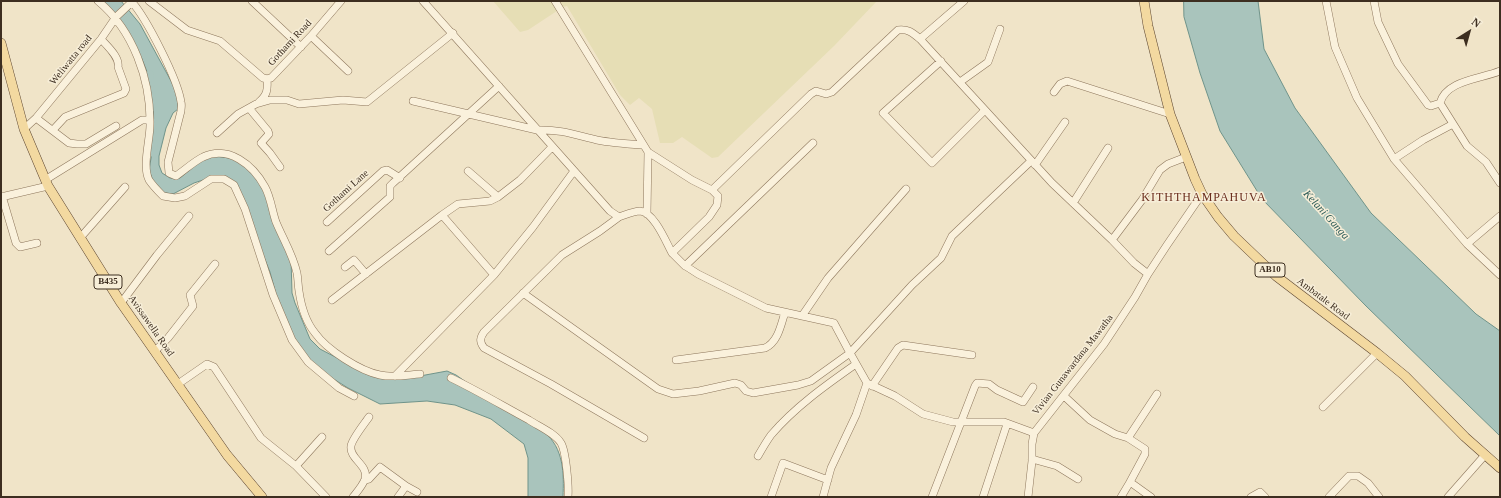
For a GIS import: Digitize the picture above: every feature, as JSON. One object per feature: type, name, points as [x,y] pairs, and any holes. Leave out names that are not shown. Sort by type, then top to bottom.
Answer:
[{"type":"main road","name":"Ambatale Road","points":[[1144,1],[1148,26],[1170,114],[1202,194],[1226,226],[1276,276],[1405,376],[1465,437],[1500,468]]},
{"type":"main road","name":"Avissawella Road","points":[[1,43],[24,129],[47,183],[121,303],[227,454],[262,497]]},
{"type":"street","points":[[98,1],[116,18],[130,39],[139,61],[148,95],[150,120],[146,168],[149,178],[154,186],[163,196],[175,198],[185,196],[211,179],[224,179],[234,185],[292,340],[308,362],[339,388],[354,396]]},
{"type":"street","name":"Gothami Road","points":[[149,1],[186,30],[220,41],[263,78],[267,79],[271,78],[301,47],[341,1]]},
{"type":"street","points":[[252,1],[301,47]]},
{"type":"street","points":[[423,1],[453,33],[552,147],[610,211],[618,217]]},
{"type":"street","points":[[555,1],[648,152],[692,180],[712,190],[718,196],[717,205],[709,217],[672,253]]},
{"type":"street","points":[[920,39],[964,1]]},
{"type":"street","points":[[1326,1],[1335,46],[1357,98],[1394,159],[1467,244],[1500,275]]},
{"type":"street","points":[[1374,1],[1378,22],[1398,64],[1428,106],[1440,103]]},
{"type":"street","points":[[131,2],[138,9],[168,64],[182,102],[168,162],[169,173],[176,176],[190,165],[204,157],[214,154],[232,156],[247,164],[265,188],[276,222],[288,247],[297,273],[301,305],[314,332],[326,346],[344,358],[367,370],[381,375],[395,376],[420,374]]},
{"type":"street","name":"Weliwatta road","points":[[24,129],[36,118],[116,18],[131,2]]},
{"type":"street","points":[[960,82],[988,62],[1000,29]]},
{"type":"street","points":[[712,190],[811,94],[816,91],[826,94],[832,92],[898,30],[911,31],[941,61],[1052,183],[1134,263],[1148,274]]},
{"type":"street","points":[[258,103],[270,100],[287,100],[299,104],[343,100],[367,102],[453,33]]},
{"type":"street","points":[[311,36],[348,71]]},
{"type":"street","points":[[53,130],[65,117],[124,93],[126,89],[118,67],[119,63],[100,39]]},
{"type":"street","points":[[941,61],[883,113],[932,163],[985,110]]},
{"type":"street","points":[[1500,71],[1474,78],[1454,87],[1442,95],[1440,103],[1467,146],[1486,162],[1500,183]]},
{"type":"street","points":[[217,133],[238,114],[258,103],[266,96],[268,88],[267,79]]},
{"type":"street","points":[[1054,92],[1060,84],[1067,81],[1170,114]]},
{"type":"street","points":[[329,251],[390,197],[390,186],[499,86]]},
{"type":"street","points":[[413,101],[537,130],[552,129],[598,140],[643,146]]},
{"type":"street","points":[[249,108],[269,134],[260,144],[280,167]]},
{"type":"street","points":[[36,118],[69,142],[77,144],[86,144],[116,126]]},
{"type":"street","points":[[37,243],[20,246],[16,243],[2,196],[47,183],[142,120],[150,120]]},
{"type":"street","points":[[523,293],[658,389],[673,394],[699,391],[735,383],[741,385],[746,391],[753,393],[798,385],[811,380],[850,353],[912,285],[941,258],[952,236],[1033,163],[1065,122]]},
{"type":"street","points":[[1394,159],[1423,140],[1453,124]]},
{"type":"street","points":[[685,266],[813,143]]},
{"type":"street","points":[[332,300],[458,204],[490,201],[498,197],[520,180],[552,147]]},
{"type":"street","points":[[1074,203],[1108,148]]},
{"type":"street","points":[[647,214],[648,152]]},
{"type":"street","points":[[1112,240],[1142,200],[1160,170],[1168,164],[1186,157]]},
{"type":"street","name":"Gothami Lane","points":[[327,222],[382,171],[387,170],[400,178]]},
{"type":"street","points":[[468,171],[498,197]]},
{"type":"street","points":[[395,376],[494,275],[533,227],[574,171]]},
{"type":"street","points":[[80,238],[125,187]]},
{"type":"street","points":[[802,316],[832,273],[906,189]]},
{"type":"street","name":"Vivian Gunawardana Mawatha","points":[[1034,433],[1104,344],[1135,297],[1148,274],[1202,194]]},
{"type":"street","points":[[644,438],[551,384],[484,348],[480,343],[480,338],[484,332],[562,255],[600,231],[618,217],[640,211],[653,219],[672,253],[685,266],[698,274],[766,308],[834,323],[869,385],[895,396],[923,414],[960,422],[1004,422],[1034,433],[1028,497]]},
{"type":"street","points":[[442,215],[494,275]]},
{"type":"street","points":[[121,303],[189,216]]},
{"type":"street","points":[[1467,244],[1500,216]]},
{"type":"street","points":[[345,267],[357,257],[366,274]]},
{"type":"street","points":[[155,351],[168,338],[193,306],[190,295],[215,264]]},
{"type":"street","points":[[676,360],[765,348],[770,346],[776,339],[785,312]]},
{"type":"street","points":[[823,497],[831,468],[869,385],[898,348],[903,345],[972,355]]},
{"type":"street","points":[[1323,407],[1377,353]]},
{"type":"street","points":[[178,384],[207,364],[214,367],[261,438],[296,466],[326,497]]},
{"type":"street","points":[[758,456],[770,437],[787,418],[825,385],[856,364]]},
{"type":"street","points":[[451,378],[516,412],[543,428],[561,443],[569,490],[568,497]]},
{"type":"street","points":[[932,497],[960,422],[977,383],[989,384],[997,390],[1023,402],[1033,387]]},
{"type":"street","points":[[1128,438],[1157,394]]},
{"type":"street","points":[[1064,396],[1090,420],[1115,434],[1128,438],[1145,449],[1145,454],[1121,497]]},
{"type":"street","points":[[353,497],[365,480],[366,474],[364,468],[352,453],[351,445],[369,417]]},
{"type":"street","points":[[983,497],[1007,424]]},
{"type":"street","points":[[296,466],[322,437]]},
{"type":"street","points":[[1448,497],[1485,455]]},
{"type":"street","points":[[1032,459],[1057,466],[1078,479]]},
{"type":"street","points":[[770,497],[783,463],[828,480]]},
{"type":"street","points":[[365,480],[369,479],[380,467],[417,492]]},
{"type":"street","points":[[1329,497],[1349,476],[1358,476],[1368,483],[1379,497]]},
{"type":"street","points":[[1130,482],[1151,497]]},
{"type":"street","points":[[398,497],[406,486]]},
{"type":"street","points":[[1251,497],[1260,492],[1265,497]]},
{"type":"shaded area","points":[[493,1],[877,1],[834,46],[718,157],[712,158],[682,137],[673,143],[660,143],[652,109],[639,98],[630,105],[620,95],[567,6],[563,7],[528,30],[520,32]]},
{"type":"water","points":[[102,1],[121,1],[140,24],[178,94],[178,109],[173,113],[166,128],[159,156],[159,165],[162,173],[170,178],[180,178],[202,159],[216,156],[236,159],[255,175],[267,197],[291,259],[292,293],[310,339],[320,349],[341,360],[382,377],[420,376],[447,371],[456,375],[512,414],[533,424],[551,438],[559,454],[563,471],[563,497],[528,497],[528,458],[524,444],[491,419],[455,405],[427,401],[380,404],[348,388],[324,373],[300,349],[287,325],[277,298],[270,272],[257,240],[247,206],[237,184],[224,177],[212,177],[194,183],[173,194],[165,193],[153,181],[149,170],[154,141],[153,87],[142,59]]},
{"type":"water","name":"Kelani Ganga","points":[[1184,1],[1258,1],[1264,49],[1295,108],[1371,213],[1476,314],[1500,331],[1500,436],[1366,306],[1262,199],[1220,131],[1200,73],[1184,17]]},
{"type":"waterway","points":[[150,74],[152,108]]},
{"type":"waterway","points":[[153,122],[154,154]]},
{"type":"district","name":"KITHTHAMPAHUVA","points":[[1204,198]]}]
